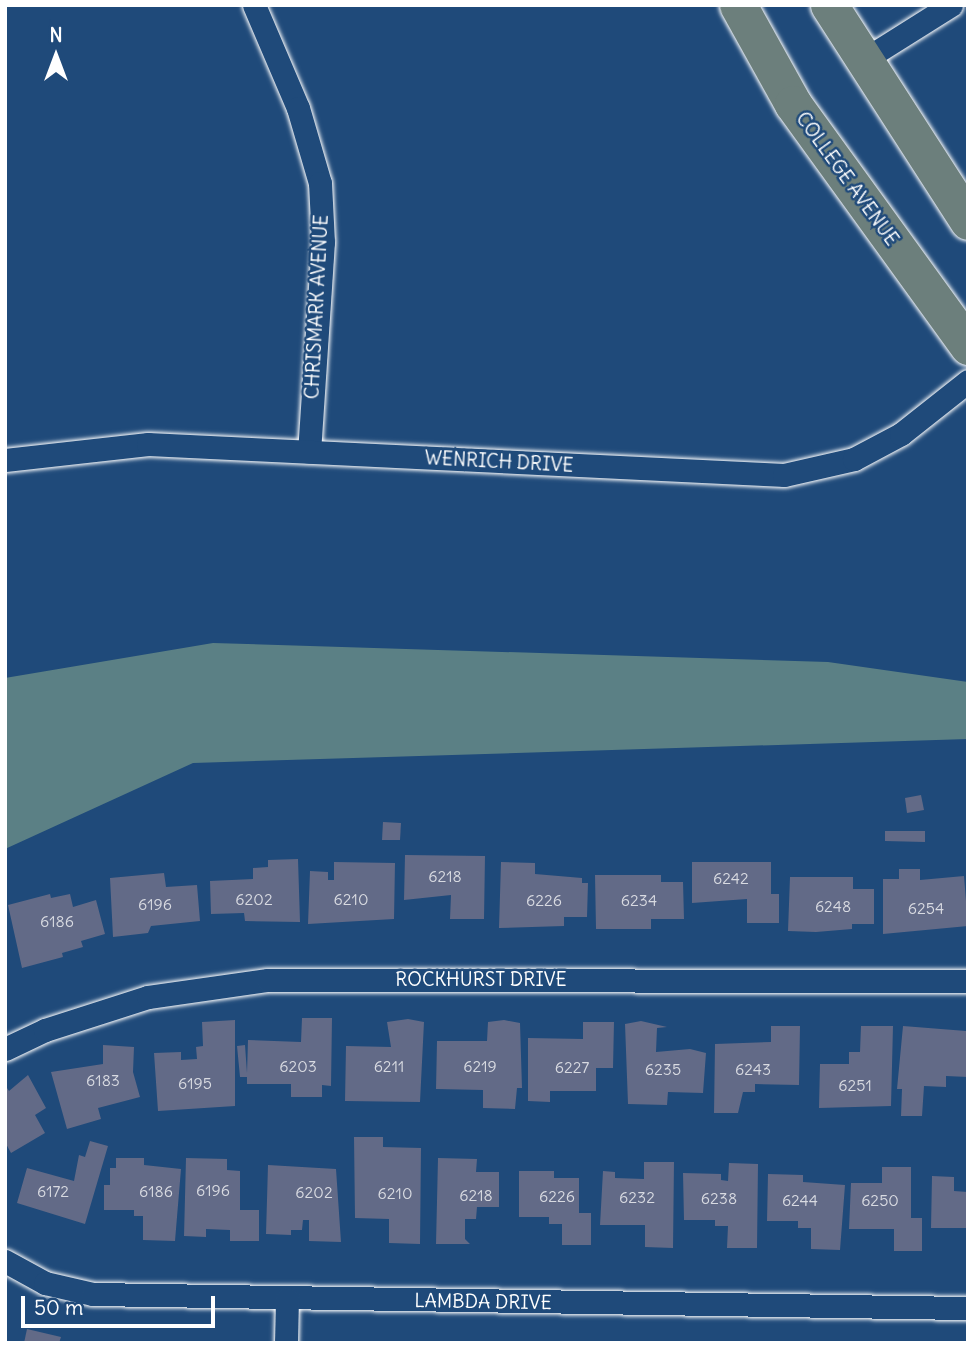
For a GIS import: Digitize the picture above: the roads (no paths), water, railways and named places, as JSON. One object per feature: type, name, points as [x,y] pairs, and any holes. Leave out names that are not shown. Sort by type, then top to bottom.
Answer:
[{"type":"main road","name":"COLLEGE AVENUE","points":[[738,5],[793,104],[968,346]]},
{"type":"main road","points":[[829,5],[862,61],[968,221]]},
{"type":"street","name":"CHRISMARK AVENUE","points":[[254,5],[298,108],[320,183],[323,242],[309,453]]},
{"type":"street","points":[[862,61],[951,5]]},
{"type":"street","name":"WENRICH DRIVE","points":[[5,460],[148,444],[784,475],[854,459],[901,434],[968,381]]},
{"type":"street","name":"ROCKHURST DRIVE","points":[[5,1049],[45,1030],[148,997],[268,980],[968,981]]},
{"type":"street","name":"LAMBDA DRIVE","points":[[5,1261],[45,1283],[93,1294],[968,1308]]},
{"type":"street","points":[[286,1343],[287,1299]]}]
